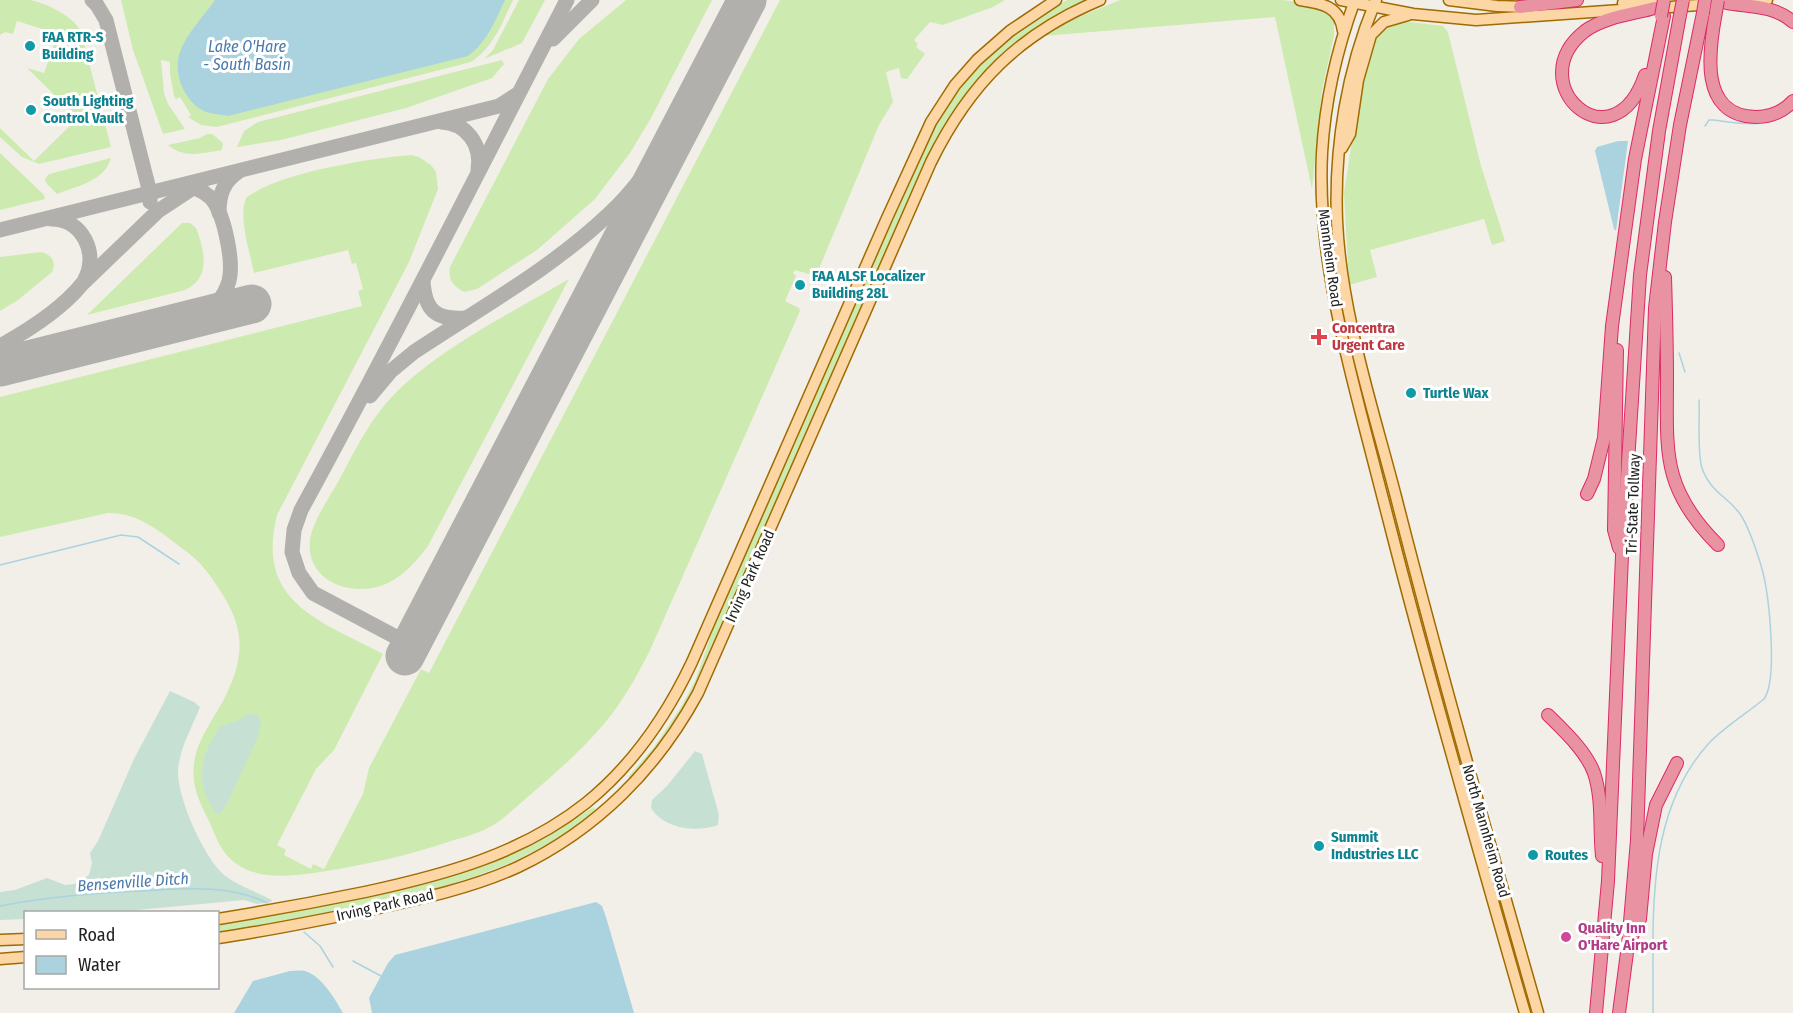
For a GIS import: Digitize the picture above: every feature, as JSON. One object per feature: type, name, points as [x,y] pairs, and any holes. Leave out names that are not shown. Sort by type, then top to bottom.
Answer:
[{"type":"highway","points":[[1520,7],[1577,0]]},
{"type":"highway","name":"Tri-State Tollway","points":[[1596,1013],[1608,881],[1622,556],[1640,275],[1659,130],[1683,0]]},
{"type":"highway","name":"Tri-State Tollway","points":[[1619,1013],[1628,945],[1637,840],[1655,308],[1680,125],[1705,0]]},
{"type":"highway","points":[[1793,22],[1782,14],[1767,8],[1720,5],[1710,48],[1710,73],[1714,90],[1726,106],[1745,116],[1761,117],[1782,111],[1793,101]]},
{"type":"highway","points":[[1662,6],[1644,77],[1637,95],[1627,108],[1618,114],[1600,117],[1589,114],[1576,105],[1569,98],[1561,66],[1571,46],[1593,26],[1662,6]]},
{"type":"highway","points":[[1587,494],[1594,479],[1604,438],[1612,326],[1635,159],[1662,6]]},
{"type":"highway","points":[[1665,222],[1666,449],[1674,479],[1686,507],[1718,545]]},
{"type":"highway","points":[[1620,280],[1614,530],[1622,556]]},
{"type":"highway","points":[[1548,715],[1581,752],[1593,771],[1600,812],[1601,854],[1608,881]]},
{"type":"highway","points":[[1628,945],[1640,919],[1648,844],[1656,805],[1677,763]]},
{"type":"main road","name":"Irving Park Road","points":[[219,919],[419,880],[496,856],[520,845],[568,816],[586,803],[621,770],[668,710],[693,662],[877,240],[931,122],[955,85],[976,60],[1010,31],[1056,0]]},
{"type":"main road","name":"Irving Park Road","points":[[219,938],[396,904],[493,877],[544,853],[572,835],[617,800],[637,780],[676,731],[698,693],[931,162],[950,127],[966,101],[1008,55],[1059,20],[1101,0]]},
{"type":"main road","points":[[1300,0],[1333,9],[1339,16],[1344,33]]},
{"type":"main road","points":[[1341,0],[1374,3],[1413,14],[1476,20],[1662,6]]},
{"type":"main road","points":[[1449,0],[1520,7],[1720,5],[1767,0]]},
{"type":"main road","points":[[1483,0],[1497,6]]},
{"type":"main road","name":"Mannheim Road","points":[[1354,1],[1328,100],[1322,152],[1322,201],[1326,249],[1333,295],[1346,350],[1423,652]]},
{"type":"main road","name":"Mannheim Road","points":[[1374,3],[1352,69],[1339,153],[1337,222],[1346,297],[1435,649]]},
{"type":"main road","points":[[1339,153],[1350,134],[1358,80],[1371,35],[1384,22],[1413,14]]},
{"type":"main road","name":"North Mannheim Road","points":[[1435,649],[1538,1013]]},
{"type":"main road","name":"North Mannheim Road","points":[[1423,652],[1525,1013]]},
{"type":"main road","points":[[0,940],[24,939]]},
{"type":"main road","points":[[0,959],[24,957]]},
{"type":"green space","points":[[0,0],[29,0],[43,4],[59,11],[78,26],[111,147],[39,164],[22,157],[0,137],[0,128],[34,161],[78,118],[27,68],[44,73],[58,34],[17,21],[13,34],[5,32],[0,35]]},
{"type":"green space","name":"Lake O'Hare - South Basin","points":[[121,0],[513,0],[491,43],[471,62],[217,127],[201,125],[188,117],[191,115],[180,97],[176,99],[174,96],[170,62],[161,60],[164,93],[168,104],[185,129],[163,134],[133,50]]},
{"type":"green space","points":[[519,0],[545,0],[522,43],[484,59],[493,50]]},
{"type":"green space","points":[[626,0],[712,0],[651,118],[630,153],[595,199],[537,250],[477,289],[464,292],[452,282],[450,267],[548,79],[579,39]]},
{"type":"green space","points":[[780,0],[1005,0],[993,7],[943,25],[930,22],[914,40],[918,44],[916,47],[925,54],[907,79],[901,78],[899,68],[886,72],[893,102],[879,125],[816,276],[795,270],[793,273],[796,276],[785,301],[799,308],[800,311],[651,648],[626,693],[612,714],[585,745],[501,820],[483,830],[405,855],[314,873],[273,876],[247,870],[235,863],[220,846],[202,808],[193,773],[198,748],[231,684],[239,656],[238,630],[228,603],[194,558],[157,530],[129,516],[108,513],[0,537],[0,397],[362,306],[358,291],[363,289],[356,263],[352,264],[348,250],[254,273],[244,225],[246,198],[260,189],[301,174],[373,159],[411,155],[431,165],[436,172],[438,189],[409,262],[277,515],[273,545],[275,569],[284,589],[298,605],[316,618],[383,654],[334,750],[316,769],[277,845],[286,850],[284,855],[311,869],[313,864],[324,869],[363,794],[369,768],[421,669],[429,673]]},
{"type":"green space","points":[[1067,0],[1087,0],[1035,29],[991,66],[972,87],[939,136],[925,163],[696,687],[660,744],[630,779],[628,777],[654,747],[681,707],[695,681],[718,616],[932,131],[956,93],[995,50],[1037,18]]},
{"type":"green space","points":[[1120,0],[1282,0],[1319,5],[1329,13],[1334,21],[1334,36],[1322,90],[1312,189],[1275,17],[1043,36],[1076,18]]},
{"type":"green space","points":[[1402,21],[1443,26],[1448,32],[1481,166],[1505,241],[1492,245],[1484,219],[1370,250],[1377,277],[1349,285],[1344,193],[1358,102],[1372,45],[1378,32],[1390,24]]},
{"type":"green space","points":[[502,60],[504,64],[492,78],[406,108],[281,140],[237,147],[244,131],[258,122]]},
{"type":"green space","points":[[212,134],[223,143],[222,150],[187,154],[168,145],[200,138]]},
{"type":"green space","points":[[0,153],[44,195],[45,199],[0,210]]},
{"type":"green space","points":[[111,158],[103,172],[89,182],[57,194],[46,183],[45,179],[49,174]]},
{"type":"green space","points":[[182,223],[190,223],[196,228],[203,254],[202,271],[194,285],[185,290],[87,315]]},
{"type":"green space","points":[[41,252],[52,259],[54,265],[52,272],[18,300],[0,311],[0,257]]},
{"type":"green space","points":[[569,279],[428,546],[420,557],[399,576],[375,588],[348,588],[324,577],[315,567],[311,555],[310,540],[314,525],[361,440],[388,401],[406,383],[449,350]]},
{"type":"green space","points":[[170,691],[200,707],[183,748],[178,773],[187,812],[208,855],[223,874],[272,900],[271,902],[257,904],[244,900],[127,911],[24,911],[24,919],[0,920],[0,892],[15,890],[47,878],[65,885],[74,884],[89,875],[92,863],[90,853],[98,841],[134,759]]},
{"type":"green space","points":[[249,714],[258,715],[261,723],[257,739],[227,804],[221,813],[215,813],[204,790],[202,769],[204,759],[220,726],[235,722]]},
{"type":"green space","points":[[695,751],[702,754],[719,815],[718,825],[700,829],[672,825],[664,821],[651,808],[652,800],[667,786]]},
{"type":"green space","points":[[594,807],[596,811],[545,846],[463,880],[435,889],[355,907],[219,932],[219,923],[403,888],[465,872],[534,842]]},
{"type":"water","name":"Lake O'Hare - South Basin","points":[[215,0],[505,0],[485,38],[468,56],[228,116],[206,112],[194,104],[185,92],[178,70],[179,55],[185,40]]},
{"type":"water","points":[[1618,141],[1628,141],[1616,231],[1595,151],[1597,147]]},
{"type":"water","points":[[596,902],[602,906],[606,917],[634,1013],[372,1013],[369,998],[388,963],[395,955]]},
{"type":"water","points":[[290,971],[305,971],[317,978],[343,1013],[234,1013],[253,981]]},
{"type":"waterway","points":[[1705,126],[1709,120],[1745,124],[1765,123],[1793,110]]},
{"type":"waterway","points":[[1679,353],[1685,372]]},
{"type":"waterway","points":[[1653,1013],[1654,906],[1657,870],[1663,835],[1673,802],[1688,771],[1710,742],[1764,699],[1771,675],[1770,618],[1762,567],[1742,517],[1711,484],[1702,468],[1699,444],[1699,400]]},
{"type":"waterway","name":"Bensenville Ditch","points":[[0,565],[121,535],[138,537],[179,564]]},
{"type":"waterway","name":"Bensenville Ditch","points":[[0,906],[86,894],[187,889],[236,892],[267,903]]},
{"type":"waterway","name":"Bensenville Ditch","points":[[304,932],[320,946],[333,967]]},
{"type":"waterway","points":[[353,961],[381,976]]},
{"type":"taxiway","points":[[92,0],[106,20],[150,193],[150,202]]},
{"type":"taxiway","points":[[411,645],[313,593],[299,573],[292,552],[294,530],[301,510],[567,0]]},
{"type":"taxiway","points":[[553,39],[592,0]]},
{"type":"taxiway","points":[[0,230],[499,106],[516,95]]},
{"type":"taxiway","points":[[370,396],[391,371],[414,352],[539,270],[587,234],[620,203],[641,179],[687,113]]},
{"type":"taxiway","points":[[441,122],[458,126],[471,137],[478,152],[478,169]]},
{"type":"taxiway","points":[[219,213],[223,190],[238,172]]},
{"type":"taxiway","points":[[185,186],[204,193],[215,204],[220,213],[229,250],[230,273],[227,287],[218,302],[201,317]]},
{"type":"taxiway","points":[[0,346],[54,311],[158,211],[196,186]]},
{"type":"taxiway","points":[[51,219],[71,225],[85,239],[90,259],[85,279]]},
{"type":"taxiway","points":[[423,281],[426,300],[434,312],[446,317],[465,318]]},
{"type":"runway","points":[[405,656],[747,0]]},
{"type":"runway","points":[[0,367],[252,304]]},
{"type":"place","name":"FAA RTR-S Building","points":[[30,46]]},
{"type":"place","name":"South Lighting Control Vault","points":[[31,110]]},
{"type":"place","name":"FAA ALSF Localizer Building 28L","points":[[800,285]]},
{"type":"place","name":"Concentra Urgent Care","points":[[1319,337]]},
{"type":"place","name":"Turtle Wax","points":[[1411,393]]},
{"type":"place","name":"Summit Industries LLC","points":[[1319,846]]},
{"type":"place","name":"Routes","points":[[1533,855]]},
{"type":"place","name":"Quality Inn O'Hare Airport","points":[[1566,937]]}]
